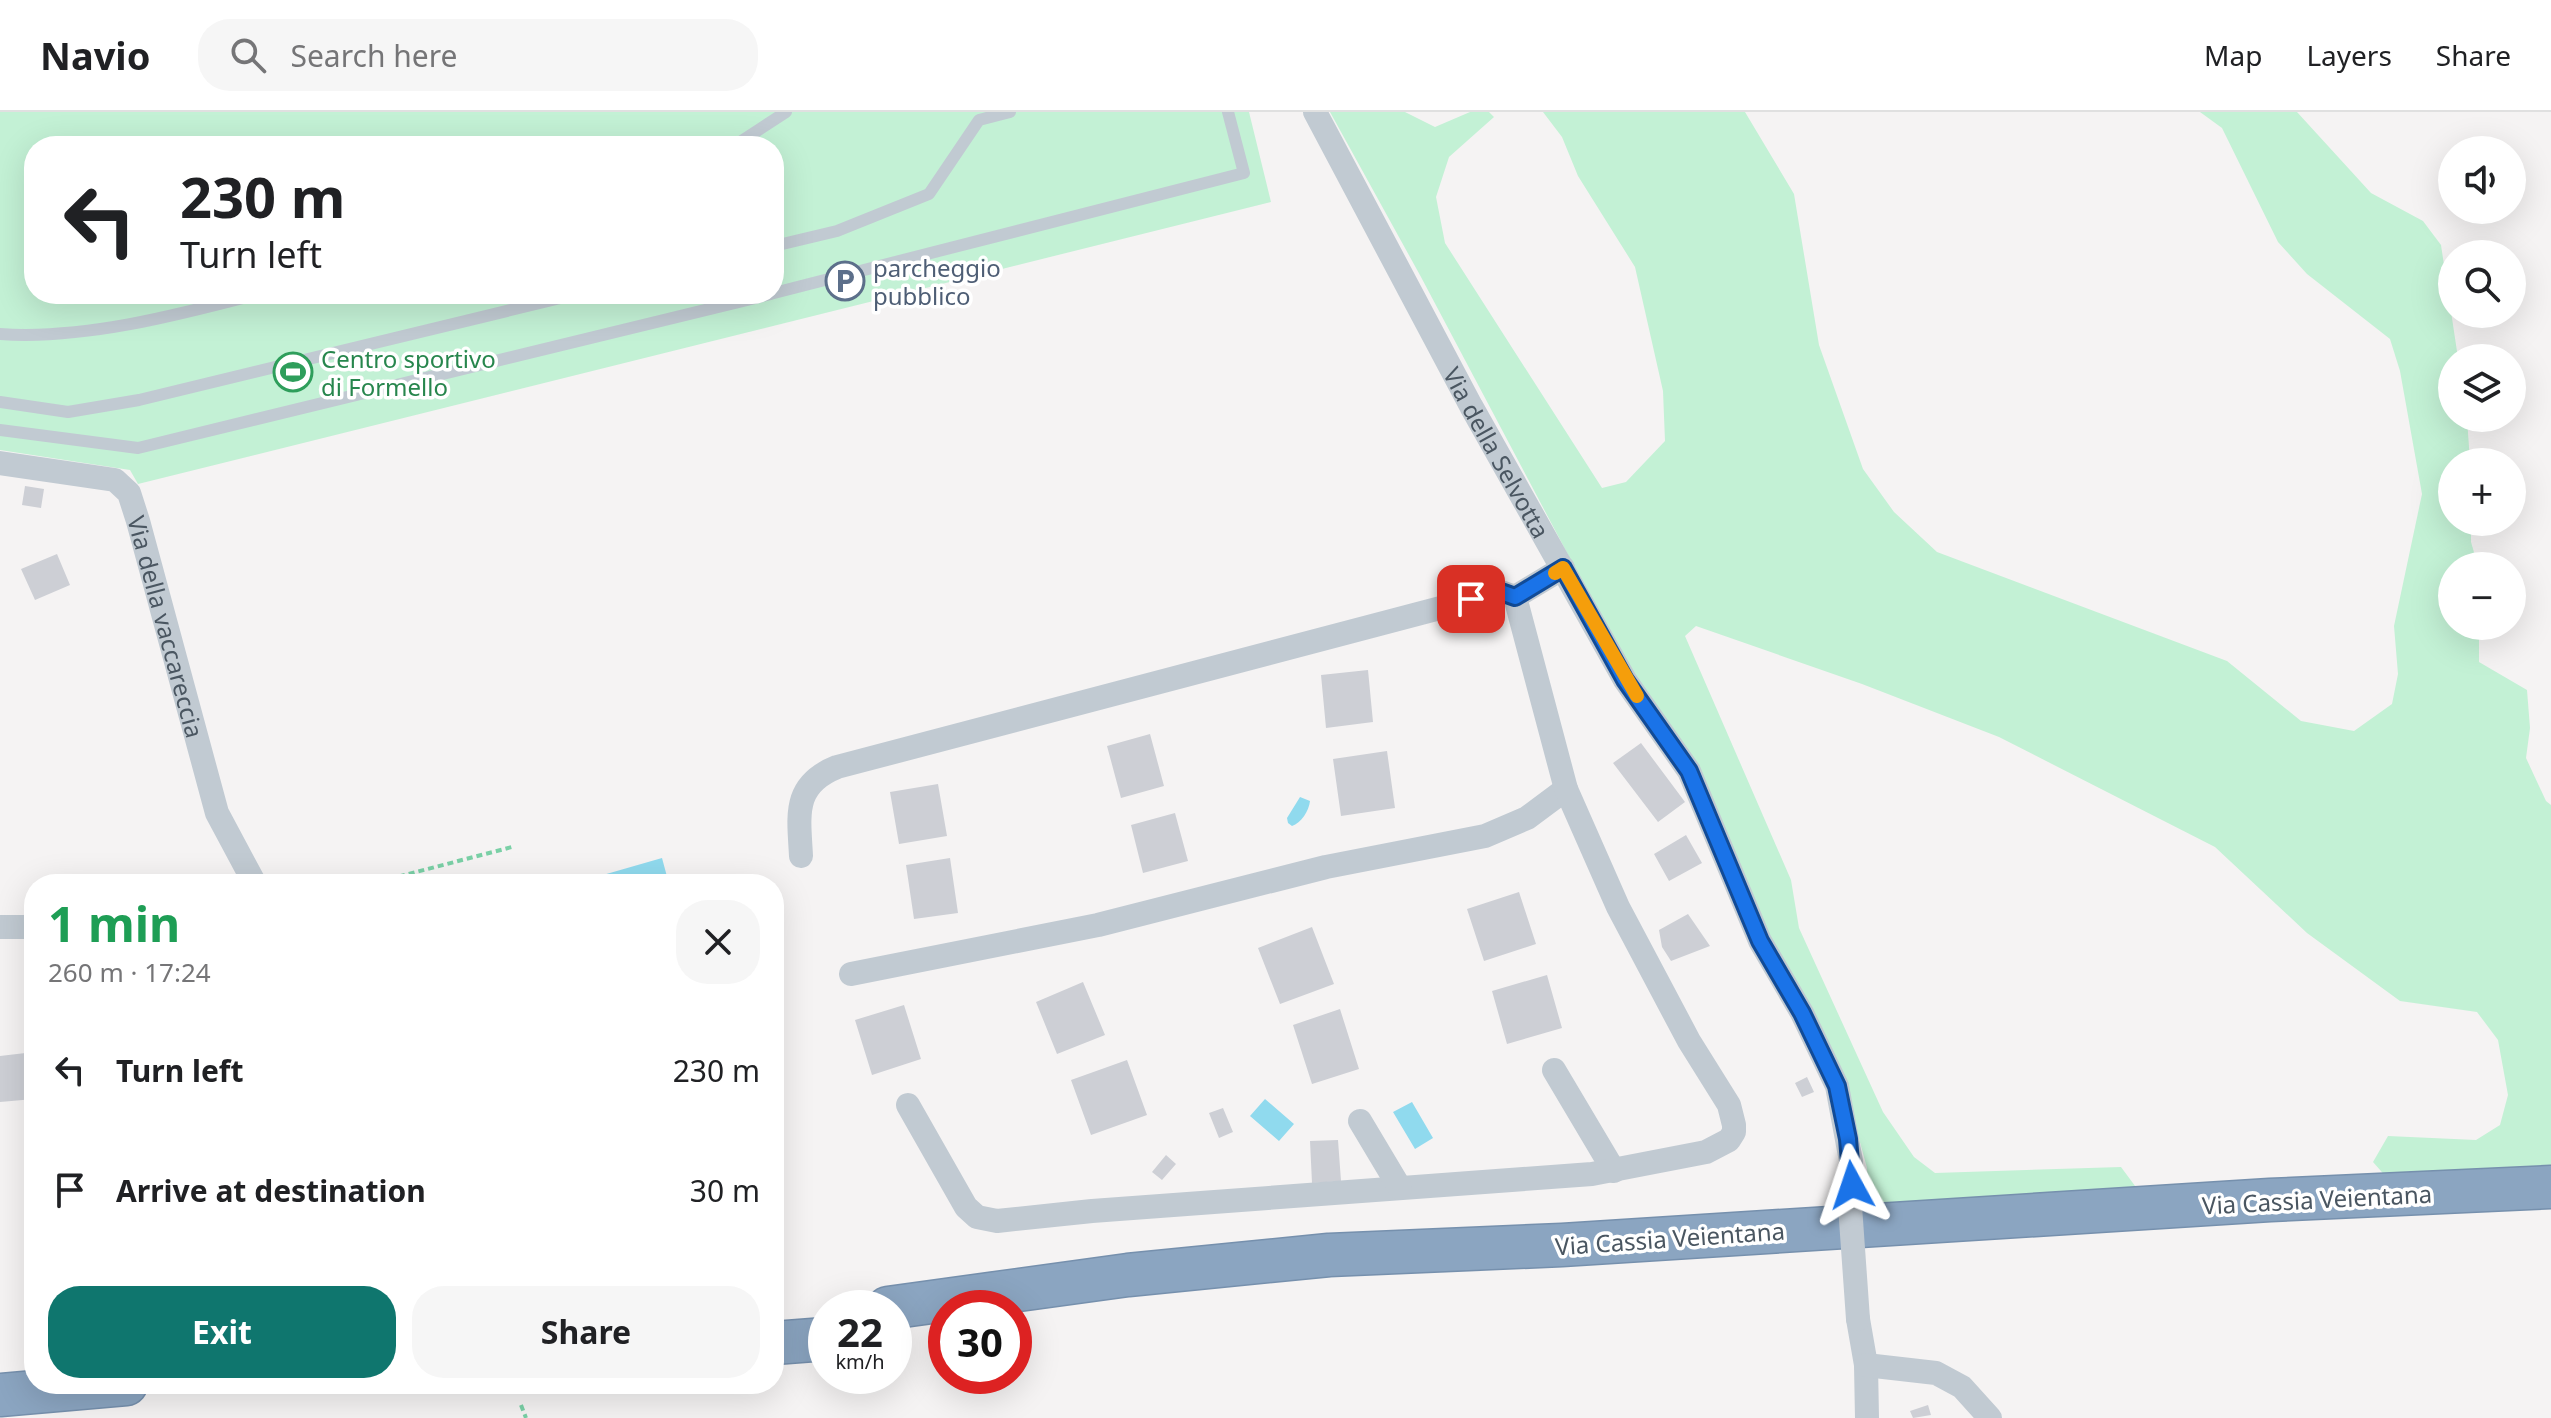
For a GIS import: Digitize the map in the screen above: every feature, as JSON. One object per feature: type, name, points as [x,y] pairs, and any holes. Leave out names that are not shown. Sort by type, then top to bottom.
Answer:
[{"type":"highway","name":"Via Cassia Veientana","points":[[912,1305],[1128,1275],[1329,1255],[1562,1245],[2270,1200],[2551,1187]]},
{"type":"highway","name":"Via Cassia Veientana","points":[[1032,1315],[1139,1300],[1330,1283],[1564,1272],[2268,1225],[2551,1212]]},
{"type":"highway","points":[[784,1315],[808,1313]]},
{"type":"highway","points":[[784,1342],[808,1340]]},
{"type":"highway","points":[[0,1367],[24,1365]]},
{"type":"highway","points":[[0,1395],[24,1393]]},
{"type":"street","name":"Via della Selvotta","points":[[1315,112],[1471,406],[1625,680],[1689,771],[1760,941],[1802,1013],[1837,1086],[1851,1161],[1850,1206],[1858,1319],[1866,1365],[1867,1418]]},
{"type":"street","name":"Via della vaccareccia","points":[[0,463],[108,478],[125,487],[138,521],[217,813],[250,874]]},
{"type":"street","points":[[1515,597],[1563,568]]},
{"type":"street","points":[[801,856],[799,816],[805,791],[814,779],[837,767],[1501,592],[1515,597]]},
{"type":"street","points":[[908,1105],[961,1200],[970,1211],[986,1220],[1614,1171],[1713,1150],[1725,1144],[1732,1136],[1734,1118],[1722,1091],[1689,1041],[1618,907],[1566,789],[1515,597]]},
{"type":"street","points":[[851,974],[1098,925],[1326,867],[1485,836],[1527,818],[1566,789]]},
{"type":"street","points":[[0,927],[24,927]]},
{"type":"street","points":[[1554,1070],[1614,1171]]},
{"type":"street","points":[[1360,1121],[1400,1188]]},
{"type":"street","points":[[1866,1365],[1936,1373],[1962,1387],[1990,1418]]},
{"type":"lane","points":[[749,136],[786,112]]},
{"type":"lane","points":[[784,244],[837,231],[929,194],[979,120],[1010,112]]},
{"type":"lane","points":[[784,291],[1244,173],[1228,112]]},
{"type":"lane","points":[[0,334],[31,337],[164,319],[220,304]]},
{"type":"lane","points":[[0,402],[68,412],[139,400],[536,304]]},
{"type":"lane","points":[[0,430],[138,448],[731,304]]},
{"type":"path","points":[[408,874],[512,847]]},
{"type":"path","points":[[521,1405],[526,1418]]},
{"type":"green space","name":"Centro sportivo di Formello","points":[[0,112],[1249,112],[1271,202],[138,484],[130,470],[0,450]]},
{"type":"green space","points":[[1330,112],[1405,112],[1435,127],[1470,112],[1489,112],[1494,117],[1449,157],[1436,197],[1445,243],[1602,488],[1626,482],[1665,441],[1663,391],[1635,267],[1578,176],[1562,137],[1543,112],[1745,112],[1794,194],[1819,345],[1863,469],[1894,512],[1937,552],[2227,661],[2301,721],[2354,731],[2392,704],[2398,674],[2394,626],[2422,494],[2400,371],[2390,339],[2307,274],[2278,242],[2222,128],[2200,112],[2297,112],[2371,193],[2423,221],[2438,241],[2438,328],[2453,328],[2456,344],[2438,344],[2438,432],[2468,432],[2469,448],[2438,448],[2438,536],[2471,536],[2474,552],[2438,552],[2438,640],[2479,640],[2479,662],[2527,690],[2530,728],[2526,758],[2546,801],[2551,805],[2551,1173],[2388,1179],[2373,1162],[2388,1136],[2476,1140],[2500,1125],[2508,1095],[2498,1040],[2477,1012],[2400,1001],[2307,933],[2215,847],[1999,737],[1862,684],[1696,626],[1685,636],[1791,880],[1799,928],[1883,1112],[1914,1157],[1935,1173],[2121,1167],[2141,1194],[1869,1218],[1867,1168],[1843,1080],[1768,946],[1635,674],[1610,634]]},
{"type":"water","points":[[1300,797],[1310,801],[1309,805],[1306,813],[1292,826],[1287,818]]},
{"type":"water","points":[[662,858],[666,874],[606,874]]},
{"type":"water","points":[[1265,1099],[1294,1124],[1279,1141],[1250,1116]]},
{"type":"water","points":[[1412,1102],[1433,1138],[1415,1149],[1393,1112]]},
{"type":"building","points":[[25,486],[44,489],[41,508],[22,505]]},
{"type":"building","points":[[57,554],[70,585],[35,600],[21,569]]},
{"type":"building","points":[[1368,670],[1373,722],[1326,728],[1321,675]]},
{"type":"building","points":[[1150,734],[1164,786],[1121,798],[1107,746]]},
{"type":"building","points":[[1641,743],[1685,802],[1658,822],[1613,763]]},
{"type":"building","points":[[1387,751],[1395,808],[1341,816],[1333,759]]},
{"type":"building","points":[[938,784],[947,836],[899,844],[890,792]]},
{"type":"building","points":[[1175,813],[1188,861],[1143,873],[1131,825]]},
{"type":"building","points":[[1686,835],[1702,863],[1669,881],[1654,854]]},
{"type":"building","points":[[950,858],[958,913],[914,919],[906,865]]},
{"type":"building","points":[[1519,892],[1536,944],[1484,961],[1467,909]]},
{"type":"building","points":[[1688,914],[1710,946],[1671,961],[1662,947],[1659,930]]},
{"type":"building","points":[[1312,927],[1334,984],[1280,1004],[1258,948]]},
{"type":"building","points":[[1547,975],[1562,1028],[1507,1044],[1492,991]]},
{"type":"building","points":[[1083,982],[1105,1035],[1057,1054],[1036,1002]]},
{"type":"building","points":[[904,1005],[921,1059],[872,1075],[855,1020]]},
{"type":"building","points":[[1340,1009],[1359,1069],[1312,1084],[1293,1025]]},
{"type":"building","points":[[24,1053],[24,1100],[0,1102],[0,1056]]},
{"type":"building","points":[[1127,1060],[1147,1115],[1091,1135],[1071,1080]]},
{"type":"building","points":[[1807,1077],[1814,1092],[1802,1097],[1795,1083]]},
{"type":"building","points":[[1223,1108],[1233,1132],[1219,1138],[1209,1113]]},
{"type":"building","points":[[1338,1140],[1341,1181],[1312,1183],[1310,1141]]},
{"type":"building","points":[[1166,1155],[1176,1164],[1162,1180],[1152,1172]]},
{"type":"building","points":[[1928,1405],[1931,1415],[1913,1418],[1910,1411]]},
{"type":"slow traffic","points":[[1555,573],[1563,568],[1637,696]]},
{"type":"place","name":"parcheggio pubblico","points":[[845,281]]},
{"type":"place","name":"Centro sportivo di Formello","points":[[293,372]]},
{"type":"route","points":[[1471,599],[1501,592],[1515,597],[1563,568],[1625,680],[1689,771],[1705,804],[1728,870],[1760,941],[1802,1013],[1837,1086],[1848,1139],[1852,1185]]}]
